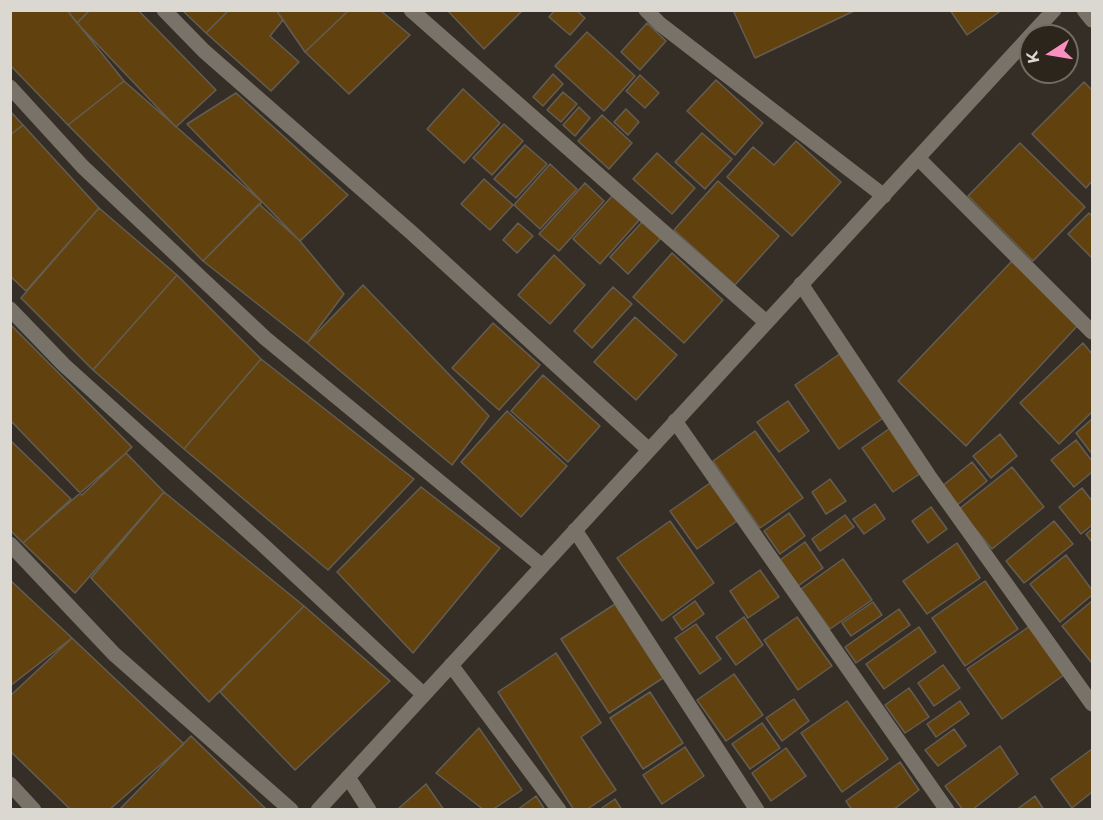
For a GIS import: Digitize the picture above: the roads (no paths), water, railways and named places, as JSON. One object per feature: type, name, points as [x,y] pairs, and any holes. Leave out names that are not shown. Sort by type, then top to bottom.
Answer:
[{"type":"street","points":[[164,10],[204,51],[413,234],[649,450]]},
{"type":"street","points":[[411,10],[766,322]]},
{"type":"street","points":[[646,10],[660,24],[884,196]]},
{"type":"street","points":[[318,810],[1054,10]]},
{"type":"street","points":[[1084,10],[1092,20]]},
{"type":"street","points":[[10,87],[83,167],[265,338],[542,566]]},
{"type":"street","points":[[918,158],[1092,332]]},
{"type":"street","points":[[801,284],[929,476],[1092,704]]},
{"type":"street","points":[[10,309],[64,365],[262,544],[424,695]]},
{"type":"street","points":[[675,421],[947,810]]},
{"type":"street","points":[[575,530],[757,810]]},
{"type":"street","points":[[10,544],[114,654],[291,810]]},
{"type":"street","points":[[452,665],[559,810]]},
{"type":"street","points":[[348,777],[369,810]]},
{"type":"street","points":[[10,784],[34,810]]}]
